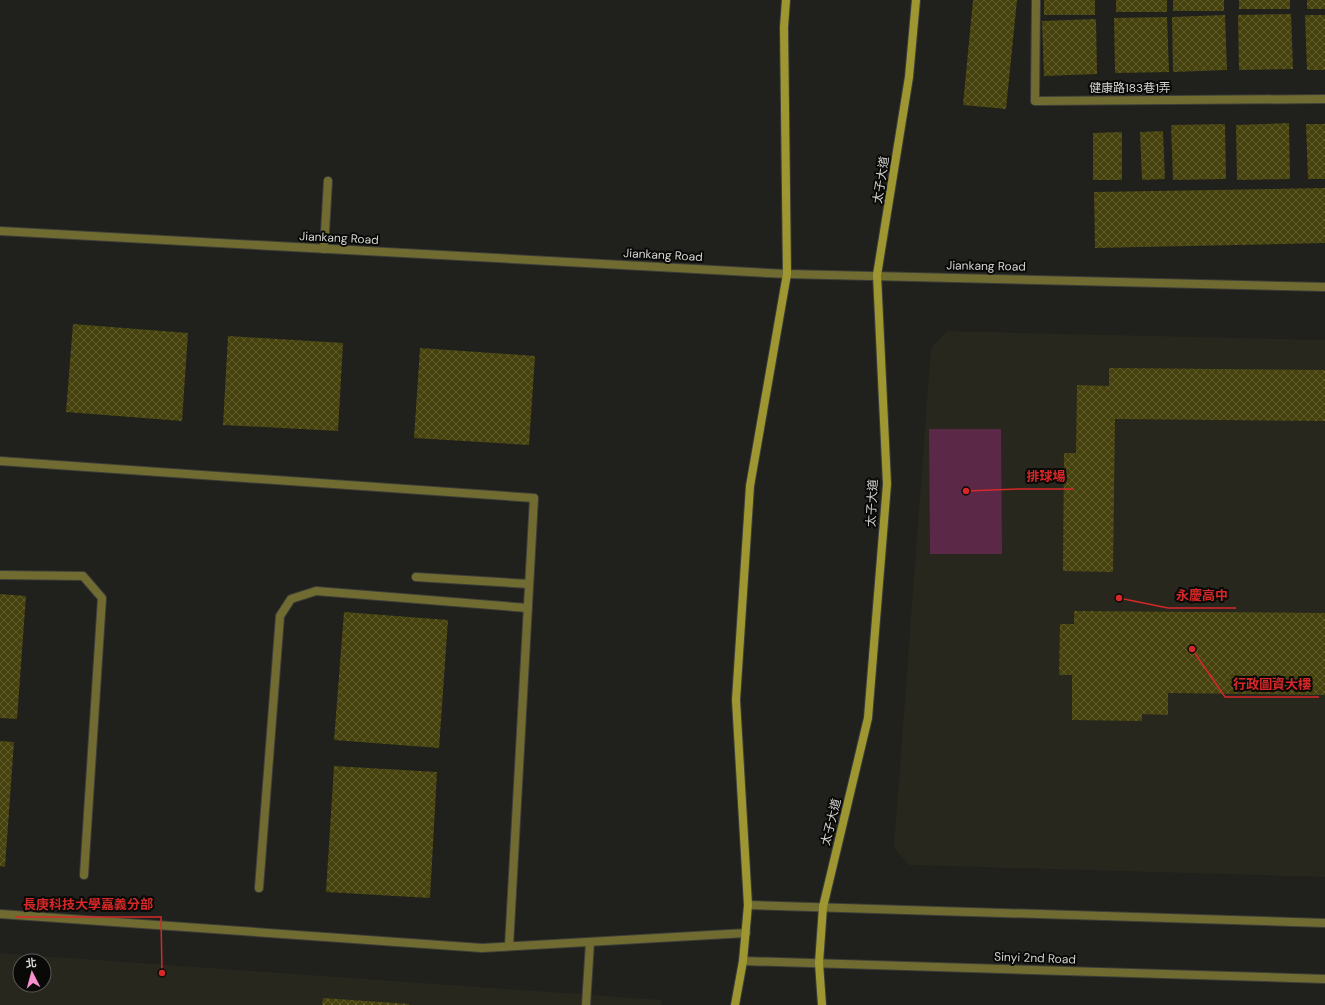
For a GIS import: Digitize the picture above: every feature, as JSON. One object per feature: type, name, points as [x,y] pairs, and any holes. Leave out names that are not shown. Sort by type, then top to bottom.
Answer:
[{"type":"street","points":[[735,1005],[743,961],[748,905],[736,700],[750,486],[787,274],[784,27],[786,0]]},
{"type":"street","name":"太子大道","points":[[822,1005],[819,963],[823,907],[868,718],[887,484],[877,275],[909,77],[916,0]]},
{"type":"street","name":"健康路183巷1弄","points":[[1036,0],[1035,101],[1325,99]]},
{"type":"street","points":[[324,249],[328,181]]},
{"type":"street","name":"Jiankang Road","points":[[0,231],[787,274],[1325,286]]},
{"type":"street","points":[[0,461],[534,498],[509,946]]},
{"type":"street","points":[[0,575],[83,576],[102,598],[84,875]]},
{"type":"street","points":[[416,577],[529,584]]},
{"type":"street","points":[[259,888],[280,616],[291,599],[316,591],[528,608]]},
{"type":"street","points":[[748,905],[1325,923]]},
{"type":"street","points":[[0,914],[482,948],[746,933]]},
{"type":"street","points":[[586,1005],[590,942]]},
{"type":"street","name":"Sinyi 2nd Road","points":[[743,961],[1325,979]]},
{"type":"shaded area","points":[[947,331],[1325,340],[1325,877],[909,865],[894,848],[931,348]]},
{"type":"shaded area","points":[[929,429],[1001,429],[1002,554],[930,554]]},
{"type":"shaded area","points":[[0,953],[12,954],[12,993],[52,993],[52,957],[662,1000],[661,1005],[0,1005]]},
{"type":"building","points":[[973,0],[1017,0],[1006,109],[963,105]]},
{"type":"building","points":[[1044,0],[1095,0],[1095,15],[1044,15]]},
{"type":"building","points":[[1116,0],[1167,0],[1167,12],[1116,12]]},
{"type":"building","points":[[1173,0],[1224,0],[1224,11],[1173,11]]},
{"type":"building","points":[[1239,0],[1290,0],[1290,9],[1239,9]]},
{"type":"building","points":[[1307,0],[1325,0],[1325,9],[1307,9]]},
{"type":"building","points":[[1291,14],[1293,69],[1239,70],[1238,15]]},
{"type":"building","points":[[1225,15],[1227,70],[1173,72],[1172,17]]},
{"type":"building","points":[[1305,15],[1325,15],[1325,70],[1307,70]]},
{"type":"building","points":[[1167,17],[1169,72],[1115,73],[1114,18]]},
{"type":"building","points":[[1096,19],[1097,74],[1044,76],[1042,21]]},
{"type":"building","points":[[1289,123],[1290,179],[1237,180],[1236,125]]},
{"type":"building","points":[[1225,124],[1226,179],[1173,180],[1171,125]]},
{"type":"building","points":[[1306,124],[1325,124],[1325,179],[1308,179]]},
{"type":"building","points":[[1163,131],[1165,179],[1142,180],[1140,132]]},
{"type":"building","points":[[1122,132],[1122,180],[1093,180],[1093,133]]},
{"type":"building","points":[[1325,188],[1325,243],[1095,248],[1094,192]]},
{"type":"building","points":[[73,324],[188,333],[182,421],[66,412]]},
{"type":"building","points":[[228,336],[343,343],[338,431],[223,425]]},
{"type":"building","points":[[420,348],[535,356],[529,445],[414,438]]},
{"type":"building","points":[[1109,368],[1325,370],[1325,421],[1115,419],[1113,572],[1063,571],[1064,453],[1076,453],[1077,385],[1109,386]]},
{"type":"building","points":[[0,594],[26,596],[17,719],[0,718]]},
{"type":"building","points":[[1074,611],[1325,613],[1325,695],[1168,693],[1168,715],[1142,714],[1142,721],[1072,720],[1072,675],[1059,675],[1060,624],[1074,624]]},
{"type":"building","points":[[344,612],[448,620],[439,748],[334,740]]},
{"type":"building","points":[[0,741],[14,742],[5,867],[0,866]]},
{"type":"building","points":[[334,766],[437,772],[430,898],[326,892]]},
{"type":"building","points":[[323,998],[409,1004],[409,1005],[322,1005]]},
{"type":"place","name":"排球場","points":[[966,491]]},
{"type":"place","name":"永慶高中","points":[[1119,598]]},
{"type":"place","name":"行政圖資大樓","points":[[1192,649]]},
{"type":"place","name":"長庚科技大學嘉義分部","points":[[162,973]]}]
